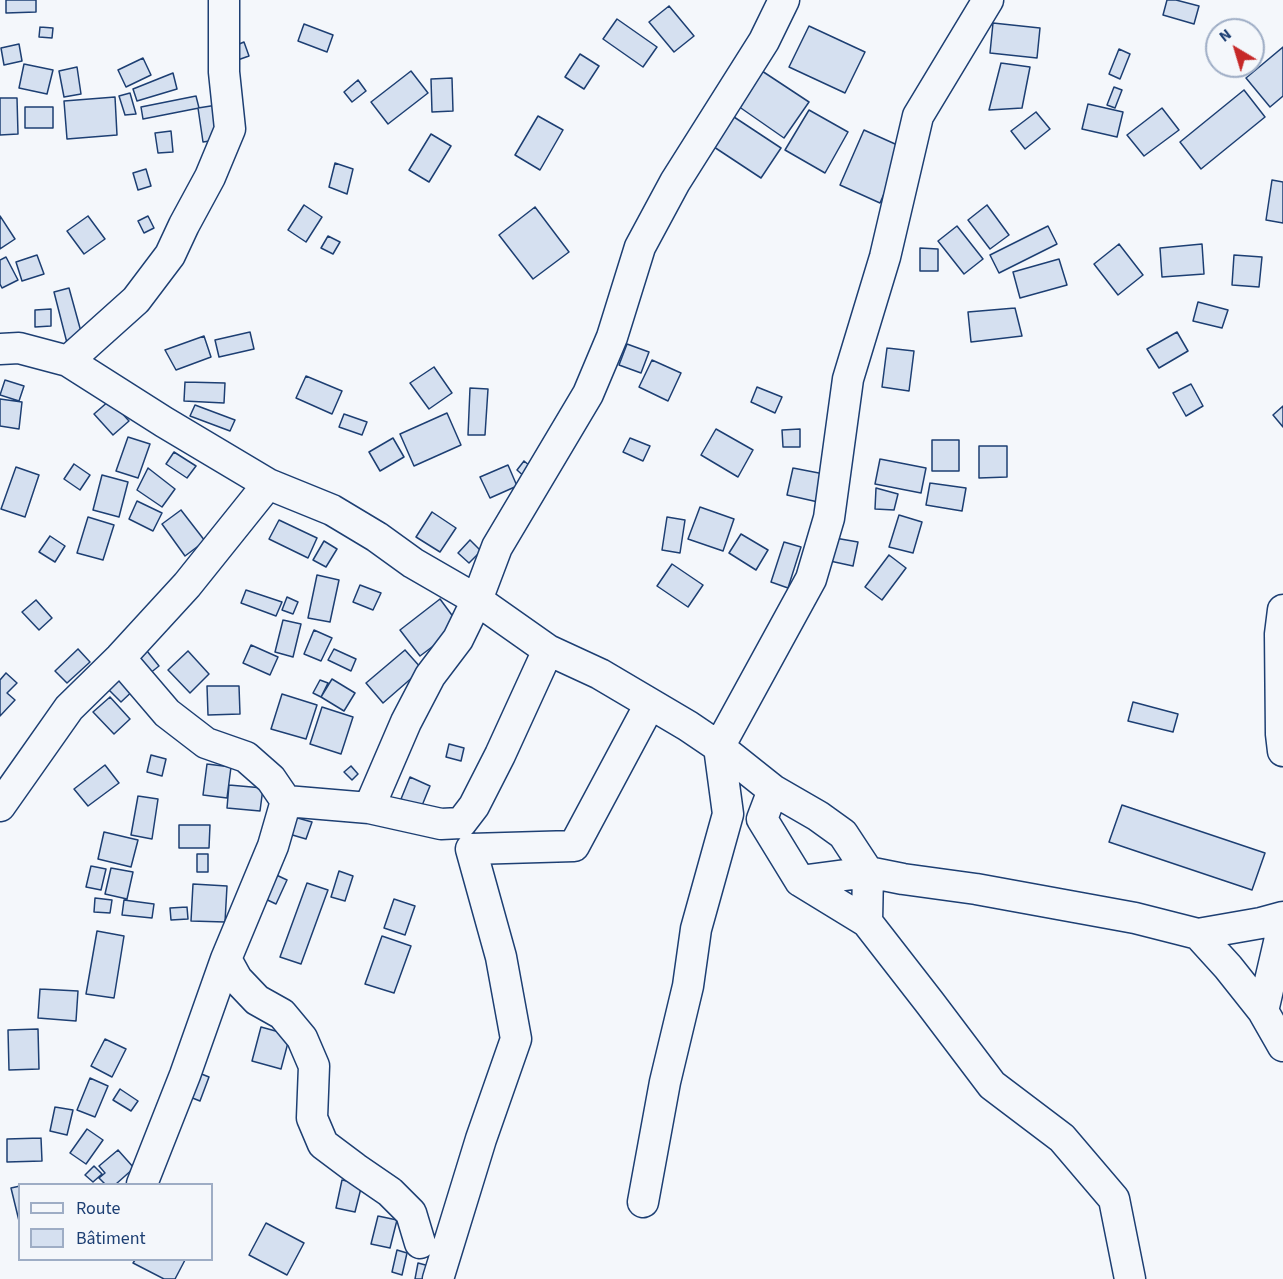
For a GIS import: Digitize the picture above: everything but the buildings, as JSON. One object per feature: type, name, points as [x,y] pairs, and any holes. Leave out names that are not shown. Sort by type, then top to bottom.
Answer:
[{"type":"street","points":[[68,361],[136,300],[170,255],[210,177],[230,129],[224,72],[224,0]]},
{"type":"street","points":[[369,808],[406,722],[430,676],[458,639],[477,600],[497,547],[588,394],[612,337],[640,247],[675,182],[764,41],[784,0]]},
{"type":"street","points":[[643,1202],[664,1082],[688,986],[696,929],[728,814],[720,747],[811,579],[829,518],[848,379],[885,257],[918,116],[988,0]]},
{"type":"street","points":[[0,349],[19,348],[68,361],[268,484],[332,510],[377,537],[413,563],[477,600],[548,650],[600,674],[720,747],[772,790],[818,816],[843,834],[868,872],[867,922]]},
{"type":"street","points":[[0,806],[69,708],[120,658],[187,585],[268,484]]},
{"type":"street","points":[[1282,740],[1280,634],[1283,610]]},
{"type":"street","points":[[286,801],[369,808],[441,824],[461,823],[474,806],[500,755],[548,650]]},
{"type":"street","points":[[120,658],[167,713],[206,743],[246,757],[271,779],[286,801]]},
{"type":"street","points":[[438,1279],[481,1139],[516,1039],[501,957],[471,849],[574,846],[650,704]]},
{"type":"street","points":[[772,790],[762,819],[800,881],[867,922],[992,1085],[1062,1138],[1114,1199],[1130,1279]]},
{"type":"street","points":[[143,1183],[185,1075],[225,960],[273,846],[286,801]]},
{"type":"street","points":[[800,881],[868,872],[1135,918],[1198,934],[1261,924],[1283,917]]},
{"type":"street","points":[[1263,1011],[1283,926]]},
{"type":"street","points":[[1198,934],[1263,1011],[1283,1046]]},
{"type":"street","points":[[225,960],[237,979],[257,1000],[282,1014],[302,1038],[314,1066],[312,1118],[323,1144],[390,1192],[411,1213],[420,1244]]},
{"type":"street","points":[[212,998],[257,1000]]}]
